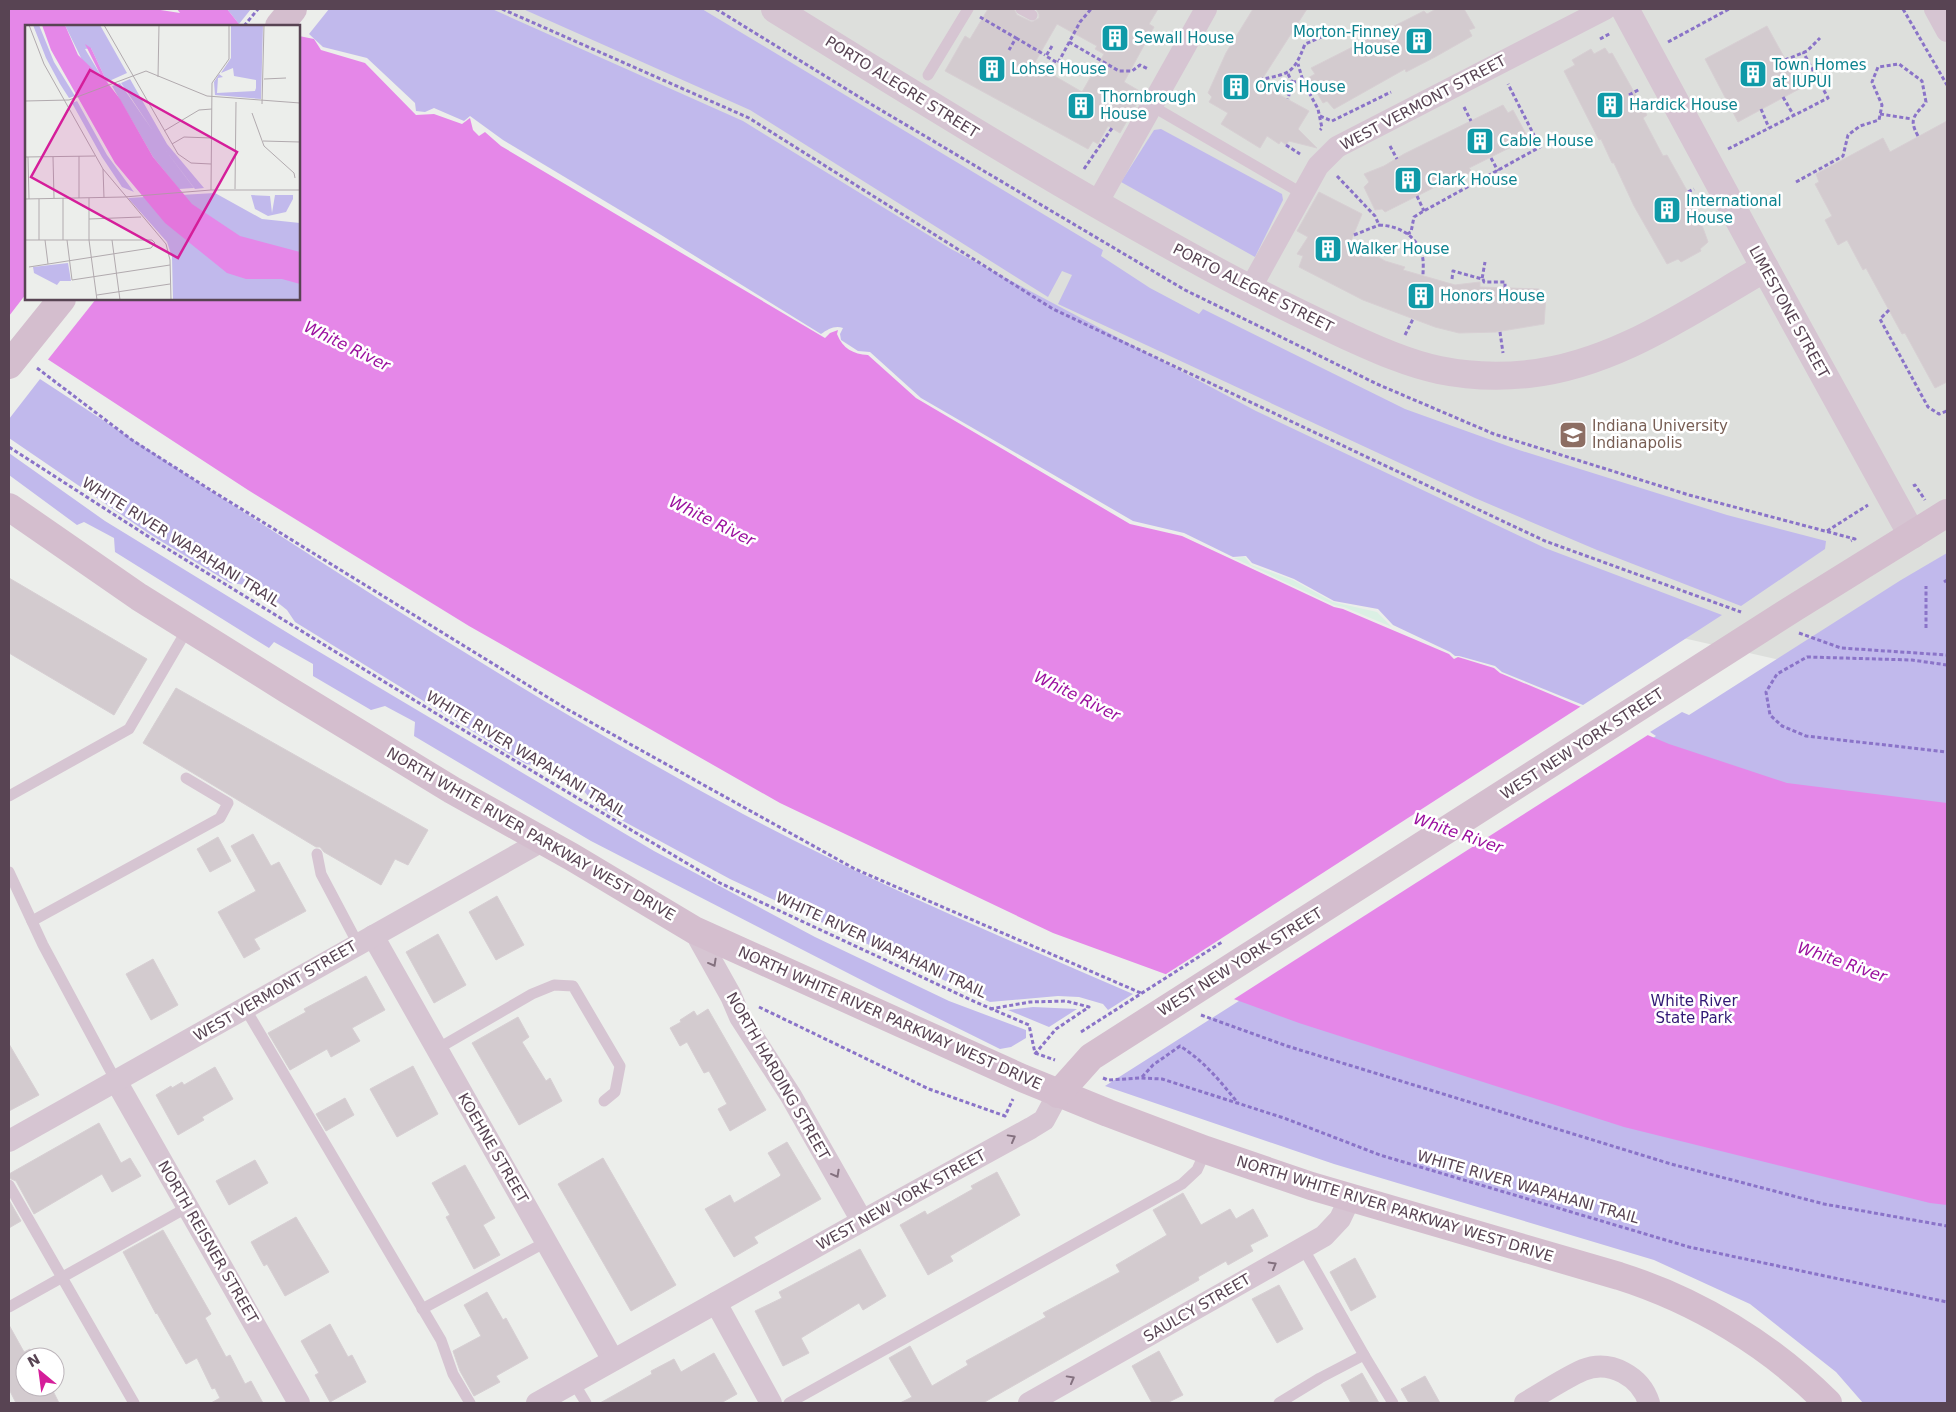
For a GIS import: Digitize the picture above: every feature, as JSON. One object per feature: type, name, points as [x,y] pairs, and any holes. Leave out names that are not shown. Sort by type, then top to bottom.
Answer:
[{"type":"main road","points":[[280,25],[293,9]]},
{"type":"main road","points":[[9,365],[61,300]]},
{"type":"main road","name":"NORTH WHITE RIVER PARKWAY WEST DRIVE","points":[[9,506],[188,628],[452,790],[694,930],[1058,1094],[1206,1150],[1350,1198],[1619,1276],[1658,1290],[1723,1322],[1751,1340],[1815,1390],[1828,1403]]},
{"type":"main road","name":"WEST NEW YORK STREET","points":[[1058,1094],[1091,1057],[1947,513]]},
{"type":"street","name":"PORTO ALEGRE STREET","points":[[775,9],[911,94],[1096,205],[1250,289],[1312,320],[1400,359],[1439,370],[1503,376],[1556,370],[1602,356],[1661,328],[1765,268]]},
{"type":"street","points":[[1096,205],[1206,9]]},
{"type":"street","name":"WEST VERMONT STREET","points":[[1250,289],[1303,194],[1308,156],[1330,152],[1347,141],[1605,9]]},
{"type":"street","name":"LIMESTONE STREET","points":[[1625,9],[1912,534]]},
{"type":"street","points":[[1935,9],[1947,31]]},
{"type":"street","name":"WEST VERMONT STREET","points":[[9,1141],[542,841]]},
{"type":"street","name":"NORTH HARDING STREET","points":[[694,930],[731,996],[740,1017],[791,1096],[862,1221]]},
{"type":"street","name":"KOEHNE STREET","points":[[365,940],[436,1049],[613,1360]]},
{"type":"street","name":"NORTH REISNER STREET","points":[[116,1081],[299,1403]]},
{"type":"street","name":"WEST NEW YORK STREET","points":[[537,1403],[1044,1120],[1058,1094]]},
{"type":"street","name":"SAULCY STREET","points":[[1029,1403],[1324,1236],[1340,1219],[1350,1198]]},
{"type":"street","points":[[716,1303],[771,1403]]},
{"type":"street","points":[[1525,1403],[1584,1370],[1606,1367],[1627,1374],[1643,1389],[1648,1403]]},
{"type":"lane","points":[[1021,9],[1032,15]]},
{"type":"lane","points":[[928,75],[972,12]]},
{"type":"lane","points":[[1152,106],[1303,194]]},
{"type":"lane","points":[[9,796],[97,749],[129,729],[188,628]]},
{"type":"lane","points":[[32,921],[220,818],[228,803],[186,778]]},
{"type":"lane","points":[[317,854],[321,874],[365,940]]},
{"type":"lane","points":[[9,872],[32,921],[116,1081]]},
{"type":"lane","points":[[436,1049],[532,994],[554,985],[573,986],[620,1066],[615,1092],[604,1101]]},
{"type":"lane","points":[[245,1008],[441,1340],[453,1374],[470,1403]]},
{"type":"lane","points":[[789,1403],[1182,1184],[1197,1170],[1206,1150]]},
{"type":"lane","points":[[9,1185],[134,1403]]},
{"type":"lane","points":[[9,1308],[188,1207]]},
{"type":"lane","points":[[422,1309],[546,1242]]},
{"type":"lane","points":[[1303,1248],[1393,1403]]},
{"type":"lane","points":[[1279,1403],[1320,1378],[1364,1355]]},
{"type":"lane","points":[[574,1383],[586,1403]]},
{"type":"path","points":[[245,25],[258,9]]},
{"type":"path","points":[[502,9],[750,118],[1054,309],[1545,541],[1747,614]]},
{"type":"path","points":[[972,12],[1058,63],[1080,22],[1090,9]]},
{"type":"path","points":[[1668,42],[1729,9]]},
{"type":"path","points":[[1903,9],[1947,85]]},
{"type":"path","points":[[1259,80],[1288,74],[1298,63],[1305,44],[1326,35]]},
{"type":"path","points":[[1009,50],[1016,38]]},
{"type":"path","points":[[1785,60],[1807,51],[1820,38]]},
{"type":"path","points":[[1046,56],[1052,46]]},
{"type":"path","points":[[1727,150],[1828,98],[1803,52]]},
{"type":"path","points":[[1298,63],[1303,81],[1318,108],[1322,128],[1317,135]]},
{"type":"path","points":[[1796,182],[1843,156],[1848,135],[1860,126],[1879,120],[1882,105],[1872,82],[1878,67],[1899,64],[1922,81],[1926,102],[1912,119],[1912,126],[1918,136]]},
{"type":"path","points":[[1288,74],[1292,82],[1288,99]]},
{"type":"path","points":[[1292,82],[1303,81]]},
{"type":"path","points":[[1407,234],[1411,232],[1414,218],[1424,211],[1540,146],[1508,84]]},
{"type":"path","points":[[1629,95],[1640,89]]},
{"type":"path","points":[[1783,97],[1794,116]]},
{"type":"path","points":[[1464,107],[1471,121]]},
{"type":"path","points":[[1761,110],[1769,128]]},
{"type":"path","points":[[1880,114],[1912,119]]},
{"type":"path","points":[[1084,169],[1112,125]]},
{"type":"path","points":[[1286,145],[1308,156],[1340,178],[1375,216],[1378,225]]},
{"type":"path","points":[[1390,146],[1397,159]]},
{"type":"path","points":[[1491,158],[1498,171]]},
{"type":"path","points":[[1688,192],[1694,189]]},
{"type":"path","points":[[1417,196],[1424,211]]},
{"type":"path","points":[[1354,234],[1378,225],[1394,225],[1413,238],[1423,256],[1423,276]]},
{"type":"path","points":[[1482,279],[1485,262]]},
{"type":"path","points":[[1452,279],[1453,271],[1484,279],[1484,282],[1505,282],[1505,288]]},
{"type":"path","points":[[1889,310],[1880,319],[1928,407],[1939,414],[1947,411]]},
{"type":"path","points":[[1404,336],[1413,319]]},
{"type":"path","points":[[1500,332],[1503,353]]},
{"type":"path","points":[[37,368],[80,402],[148,450],[565,708],[855,868],[1134,991]]},
{"type":"path","name":"WHITE RIVER WAPAHANI TRAIL","points":[[9,447],[163,546],[441,717],[720,883],[990,1009],[1029,1026],[1035,1053],[1056,1029],[1089,1007],[1066,1001],[1030,1002],[990,1009]]},
{"type":"path","points":[[1827,531],[1867,505],[1874,505]]},
{"type":"path","points":[[1926,586],[1926,628]]},
{"type":"path","points":[[1793,631],[1841,648],[1947,655]]},
{"type":"path","points":[[1947,665],[1912,660],[1807,657],[1777,674],[1766,692],[1770,715],[1782,726],[1806,736],[1947,752]]},
{"type":"path","points":[[752,1003],[929,1089],[1005,1116]]},
{"type":"path","points":[[1212,1018],[1287,1046],[1671,1164],[1824,1204],[1947,1226]]},
{"type":"path","points":[[1141,1078],[1153,1066],[1180,1046],[1196,1056],[1239,1104]]},
{"type":"path","name":"WHITE RIVER WAPAHANI TRAIL","points":[[1108,1080],[1162,1079],[1284,1118],[1380,1156],[1689,1247],[1947,1302]]},
{"type":"shaded area","name":"Indiana University Indianapolis","points":[[484,9],[1947,9],[1947,698],[1515,600]]},
{"type":"green space","points":[[227,9],[251,9],[239,24]]},
{"type":"green space","points":[[329,9],[492,9],[743,121],[951,249],[1256,411],[1545,548],[1722,615],[1583,705],[1502,672],[1495,666],[1455,656],[1393,625],[1378,609],[1334,601],[1294,579],[1252,563],[1246,556],[1233,557],[1184,533],[1133,521],[921,398],[870,352],[858,351],[841,340],[840,334],[843,328],[832,328],[821,334],[503,140],[470,116],[464,121],[434,108],[425,112],[416,111],[415,103],[367,58],[323,47],[309,34]]},
{"type":"green space","points":[[523,9],[702,9],[1103,250],[1101,256],[1150,288],[1199,314],[1203,309],[1405,409],[1519,450],[1727,515],[1826,541],[1825,549],[1741,606],[1597,550],[1475,498],[1058,304],[1072,275],[1062,271],[1048,297],[750,110]]},
{"type":"green space","points":[[1161,129],[1282,194],[1283,200],[1255,257],[1121,182],[1154,130]]},
{"type":"green space","points":[[40,379],[387,604],[475,659],[652,764],[743,814],[839,863],[936,908],[1133,994],[1108,1010],[1103,1004],[1079,997],[1058,996],[990,1002],[730,879],[612,815],[594,803],[583,790],[564,776],[542,767],[526,764],[295,622],[287,610],[267,594],[246,585],[230,583],[151,535],[9,438],[9,419]]},
{"type":"green space","points":[[9,453],[105,521],[301,641],[654,851],[815,937],[949,1001],[1026,1030],[1026,1038],[1011,1047],[1000,1049],[591,841],[414,736],[415,722],[385,706],[371,710],[313,676],[313,664],[274,642],[269,648],[115,552],[114,538],[84,522],[77,525],[9,475]]},
{"type":"green space","name":"White River State Park","points":[[1947,553],[1947,1403],[1863,1403],[1836,1372],[1750,1304],[1654,1260],[1334,1164],[1105,1086],[1656,736],[1650,732],[1682,712],[1689,715],[1901,580]]},
{"type":"green space","points":[[1033,1007],[1077,1009],[1049,1027],[1008,1010]]},
{"type":"sand","points":[[1245,557],[1251,565],[1293,580],[1333,602],[1377,612],[1392,627],[1344,607],[1334,605],[1234,558]]},
{"type":"water","name":"White River","points":[[9,9],[154,9],[180,13],[177,9],[227,9],[239,24],[245,25],[25,25],[25,300],[300,300],[300,36],[314,39],[321,50],[365,63],[416,115],[434,114],[462,124],[470,118],[473,130],[479,136],[485,132],[501,146],[825,338],[830,333],[838,330],[839,339],[845,347],[853,352],[868,355],[916,398],[1130,524],[1182,536],[1334,607],[1343,609],[1449,654],[1454,659],[1458,657],[1494,668],[1500,673],[1669,744],[1787,783],[1947,803],[1947,1205],[1930,1203],[1624,1127],[1299,1023],[1053,933],[780,803],[469,626],[248,490],[9,334]]},
{"type":"pier","points":[[25,295],[25,300],[95,300],[46,362],[9,337],[9,316]]},
{"type":"pier","points":[[1583,705],[1651,733],[1231,1001],[1163,976]]},
{"type":"building","points":[[988,9],[1014,9],[1017,15],[1032,22],[1039,18],[1036,9],[1158,9],[1149,24],[1154,27],[1124,82],[1143,93],[1120,133],[1108,126],[1098,144],[1093,141],[1088,149],[945,71],[965,36],[970,39]],"holes":[[[1057,24],[1097,46],[1095,49],[1104,54],[1082,92],[1034,64]]]},
{"type":"building","name":"Orvis House","points":[[1253,9],[1307,9],[1259,84],[1262,85],[1258,92],[1267,88],[1309,111],[1298,129],[1317,148],[1289,141],[1286,145],[1281,141],[1279,144],[1267,136],[1260,148],[1221,124],[1228,113],[1209,102],[1212,97],[1208,93],[1226,53]]},
{"type":"building","points":[[1436,9],[1464,9],[1475,28],[1469,30],[1472,36],[1406,72],[1405,69],[1334,109],[1327,101],[1323,103],[1308,78],[1315,74],[1311,68],[1424,11],[1427,14]]},
{"type":"building","name":"Town Homes at IUPUI","points":[[1767,26],[1801,88],[1738,122],[1705,59]]},
{"type":"building","points":[[1605,48],[1609,54],[1612,53],[1647,115],[1643,118],[1663,156],[1667,155],[1694,203],[1708,242],[1700,249],[1701,251],[1681,262],[1678,259],[1667,264],[1634,206],[1614,163],[1612,163],[1601,139],[1599,140],[1564,71],[1575,65],[1572,60],[1591,49],[1594,54]]},
{"type":"building","points":[[1503,105],[1508,113],[1513,110],[1526,134],[1519,137],[1521,142],[1469,168],[1472,172],[1441,188],[1439,185],[1385,212],[1382,209],[1375,210],[1364,187],[1369,182],[1364,174],[1384,166],[1404,154]]},
{"type":"building","points":[[1947,121],[1947,382],[1935,388],[1905,333],[1902,334],[1866,268],[1863,270],[1847,240],[1838,245],[1825,220],[1832,216],[1815,184],[1819,182],[1816,174],[1883,138],[1890,152]]},
{"type":"building","points":[[1319,192],[1362,214],[1351,241],[1385,261],[1405,267],[1403,270],[1455,285],[1480,282],[1480,287],[1539,289],[1540,295],[1546,295],[1544,324],[1496,332],[1459,333],[1435,327],[1363,300],[1299,267],[1303,256],[1297,254],[1308,237],[1297,231]]},
{"type":"building","points":[[9,578],[147,659],[114,715],[9,653]]},
{"type":"building","points":[[176,688],[428,830],[408,865],[395,859],[381,885],[143,743]]},
{"type":"building","points":[[253,834],[271,866],[279,862],[306,911],[254,939],[260,949],[244,958],[218,912],[256,891],[231,846]]},
{"type":"building","points":[[218,837],[231,861],[210,872],[197,849]]},
{"type":"building","points":[[497,896],[524,945],[496,960],[469,912]]},
{"type":"building","points":[[438,934],[466,985],[434,1003],[406,952]]},
{"type":"building","points":[[153,959],[178,1005],[151,1020],[126,974]]},
{"type":"building","points":[[366,976],[385,1010],[352,1028],[360,1041],[331,1057],[327,1049],[290,1070],[268,1033],[306,1012],[304,1009]]},
{"type":"building","points":[[708,1009],[766,1110],[730,1131],[718,1109],[727,1104],[709,1071],[704,1073],[687,1042],[680,1046],[670,1028],[694,1011],[697,1016]]},
{"type":"building","points":[[518,1017],[529,1037],[522,1042],[546,1081],[550,1078],[562,1101],[519,1125],[472,1043]]},
{"type":"building","points":[[9,1044],[39,1095],[9,1111]]},
{"type":"building","points":[[413,1066],[438,1114],[397,1137],[370,1089]]},
{"type":"building","points":[[215,1067],[233,1099],[202,1117],[204,1120],[178,1135],[156,1095],[182,1082],[184,1085]]},
{"type":"building","points":[[345,1098],[354,1115],[326,1131],[316,1114]]},
{"type":"building","points":[[99,1123],[121,1163],[130,1158],[141,1176],[112,1192],[102,1174],[34,1214],[16,1181],[9,1178],[9,1174]]},
{"type":"building","points":[[787,1142],[821,1199],[754,1237],[758,1243],[734,1257],[705,1209],[730,1195],[734,1203],[779,1177],[781,1175],[768,1153]]},
{"type":"building","points":[[603,1158],[676,1285],[631,1311],[558,1184]]},
{"type":"building","points":[[255,1160],[268,1183],[229,1205],[216,1181]]},
{"type":"building","points":[[465,1165],[495,1218],[483,1225],[500,1255],[474,1269],[446,1217],[450,1215],[432,1183]]},
{"type":"building","points":[[997,1172],[1020,1215],[950,1256],[953,1261],[928,1275],[900,1225],[925,1211],[927,1215],[973,1189],[971,1186]]},
{"type":"building","points":[[1183,1193],[1201,1225],[1230,1209],[1236,1219],[1253,1209],[1268,1236],[1250,1245],[1253,1251],[1228,1265],[1226,1261],[1198,1277],[1199,1280],[983,1403],[900,1403],[912,1397],[889,1358],[910,1346],[932,1386],[968,1365],[966,1361],[1046,1317],[1043,1313],[1120,1272],[1116,1265],[1167,1235],[1153,1210]]},
{"type":"building","points":[[9,1200],[21,1221],[9,1228]]},
{"type":"building","points":[[296,1217],[329,1272],[285,1296],[267,1264],[264,1266],[251,1242]]},
{"type":"building","points":[[163,1230],[211,1314],[205,1318],[226,1357],[230,1355],[245,1384],[251,1381],[263,1403],[211,1403],[220,1398],[215,1388],[212,1389],[197,1358],[186,1364],[156,1314],[123,1252]]},
{"type":"building","points":[[860,1249],[886,1296],[863,1310],[859,1303],[801,1338],[809,1353],[783,1366],[755,1311],[782,1298],[779,1292]]},
{"type":"building","points":[[1355,1258],[1376,1297],[1351,1311],[1330,1272]]},
{"type":"building","points":[[1279,1285],[1303,1329],[1277,1343],[1252,1299]]},
{"type":"building","points":[[487,1292],[503,1320],[506,1318],[528,1358],[496,1376],[500,1382],[474,1396],[460,1371],[453,1351],[481,1336],[464,1305]]},
{"type":"building","points":[[330,1324],[348,1357],[352,1355],[366,1382],[330,1402],[315,1375],[319,1373],[301,1341]]},
{"type":"building","points":[[9,1325],[21,1347],[15,1347],[15,1397],[56,1397],[59,1403],[16,1403],[9,1389]]},
{"type":"building","points":[[1159,1351],[1183,1395],[1167,1403],[1152,1403],[1132,1366]]},
{"type":"building","points":[[714,1353],[737,1394],[721,1403],[600,1403],[652,1374],[651,1371],[674,1359],[681,1372]]},
{"type":"building","points":[[1362,1373],[1379,1403],[1351,1403],[1341,1385]]},
{"type":"building","points":[[1425,1376],[1440,1403],[1409,1403],[1401,1389]]},
{"type":"place","name":"Sewall House","points":[[1115,38]]},
{"type":"place","name":"Morton-Finney House","points":[[1419,41]]},
{"type":"place","name":"Lohse House","points":[[992,69]]},
{"type":"place","name":"Town Homes at IUPUI","points":[[1753,74]]},
{"type":"place","name":"Orvis House","points":[[1236,87]]},
{"type":"place","name":"Hardick House","points":[[1610,105]]},
{"type":"place","name":"Thornbrough House","points":[[1081,106]]},
{"type":"place","name":"Cable House","points":[[1480,141]]},
{"type":"place","name":"Clark House","points":[[1408,180]]},
{"type":"place","name":"International House","points":[[1667,210]]},
{"type":"place","name":"Walker House","points":[[1328,249]]},
{"type":"place","name":"Honors House","points":[[1421,296]]},
{"type":"place","name":"Indiana University Indianapolis","points":[[1573,435]]}]
